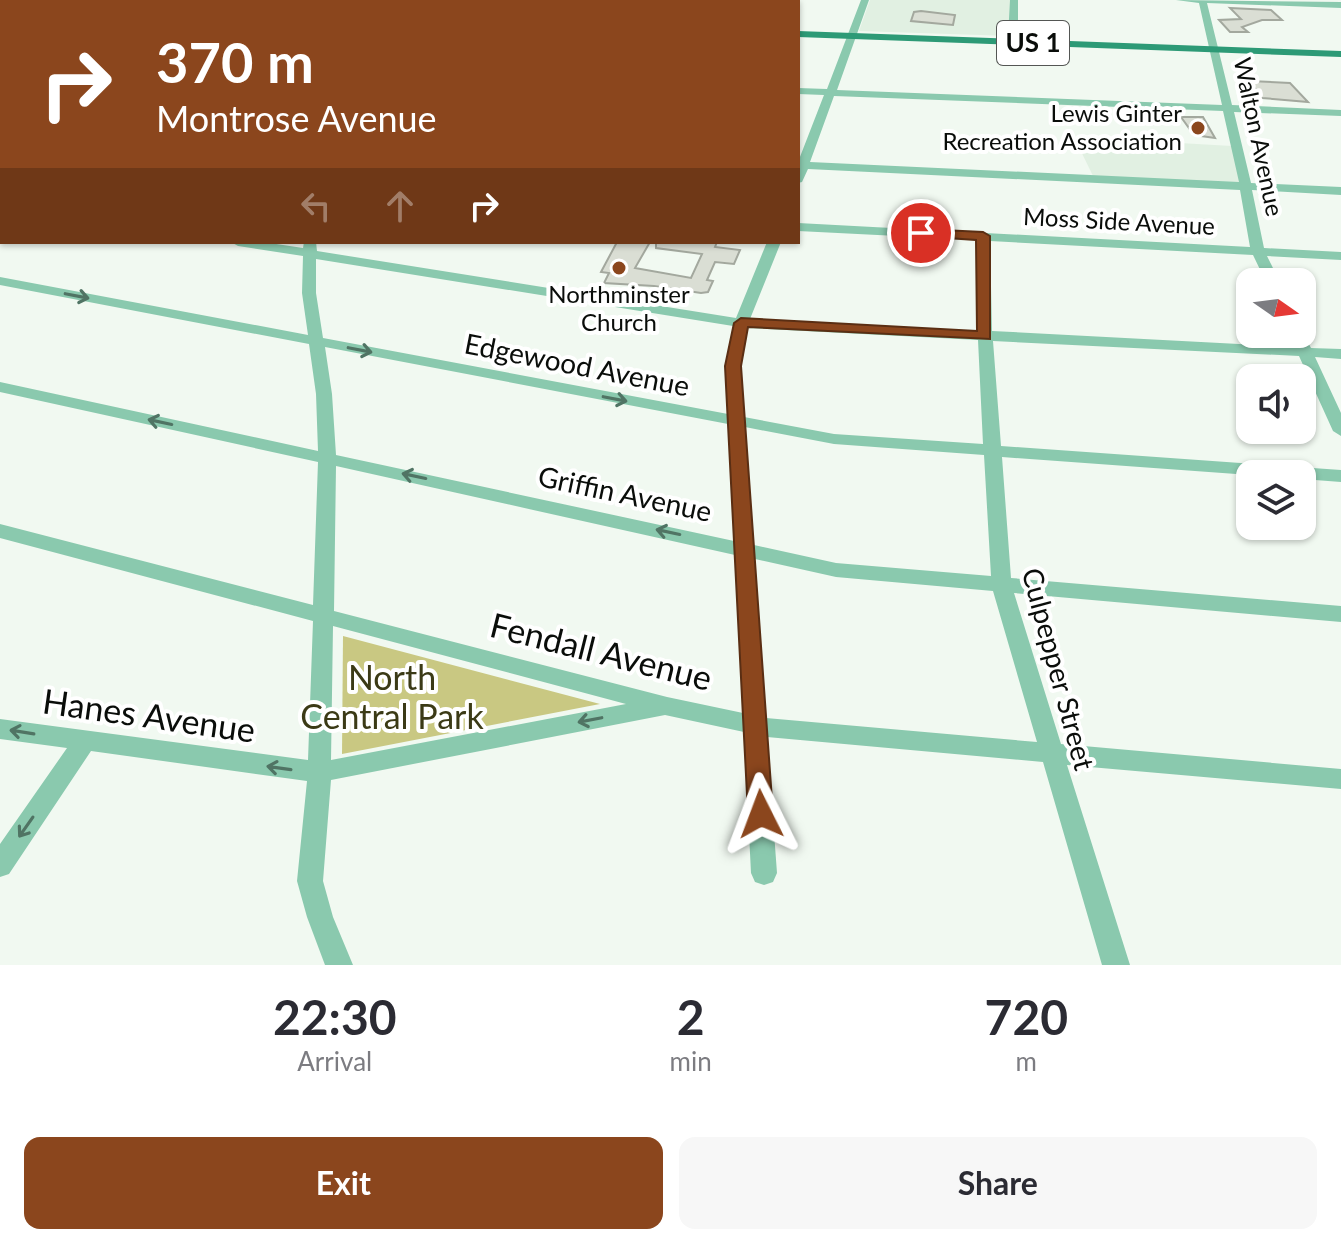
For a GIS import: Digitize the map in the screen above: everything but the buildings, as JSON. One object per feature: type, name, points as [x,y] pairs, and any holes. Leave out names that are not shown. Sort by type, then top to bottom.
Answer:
[{"type":"main road","name":"US 1","points":[[800,32],[1341,51]]},
{"type":"street","points":[[865,0],[800,166],[1341,191]]},
{"type":"street","points":[[1011,40],[1014,0]]},
{"type":"street","points":[[1180,0],[1341,5]]},
{"type":"street","name":"Walton Avenue","points":[[1202,0],[1258,252],[1266,268]]},
{"type":"street","points":[[800,91],[1341,113]]},
{"type":"street","name":"Moss Side Avenue","points":[[800,227],[1341,256]]},
{"type":"street","name":"Culpepper Street","points":[[983,236],[985,336],[1001,584],[1116,965]]},
{"type":"street","points":[[262,244],[309,248],[741,323],[1341,354]]},
{"type":"street","points":[[764,873],[733,366],[741,323],[773,244]]},
{"type":"street","points":[[309,248],[309,293],[324,394],[327,459],[319,771],[310,881],[339,965]]},
{"type":"street","name":"Edgewood Avenue","points":[[0,281],[834,439],[1341,476]]},
{"type":"street","points":[[1304,348],[1341,431]]},
{"type":"street","name":"Griffin Avenue","points":[[0,387],[864,574],[1341,614]]},
{"type":"street","name":"Fendall Avenue","points":[[0,531],[667,706],[755,725],[1341,779]]},
{"type":"street","name":"Hanes Avenue","points":[[0,729],[300,771],[319,771],[667,706]]},
{"type":"street","points":[[0,865],[84,742]]},
{"type":"shaded area","points":[[870,0],[1011,0],[1010,36],[859,31]]},
{"type":"shaded area","points":[[1074,137],[1232,146],[1240,183],[1095,180]]},
{"type":"green space","name":"North Central Park","points":[[343,636],[600,704],[342,754]]},
{"type":"place","name":"Lewis Ginter Recreation Association","points":[[1198,128]]},
{"type":"place","name":"Northminster Church","points":[[619,268]]},
{"type":"route","points":[[761,814],[733,366],[741,323],[985,336],[983,236],[921,233]]}]
